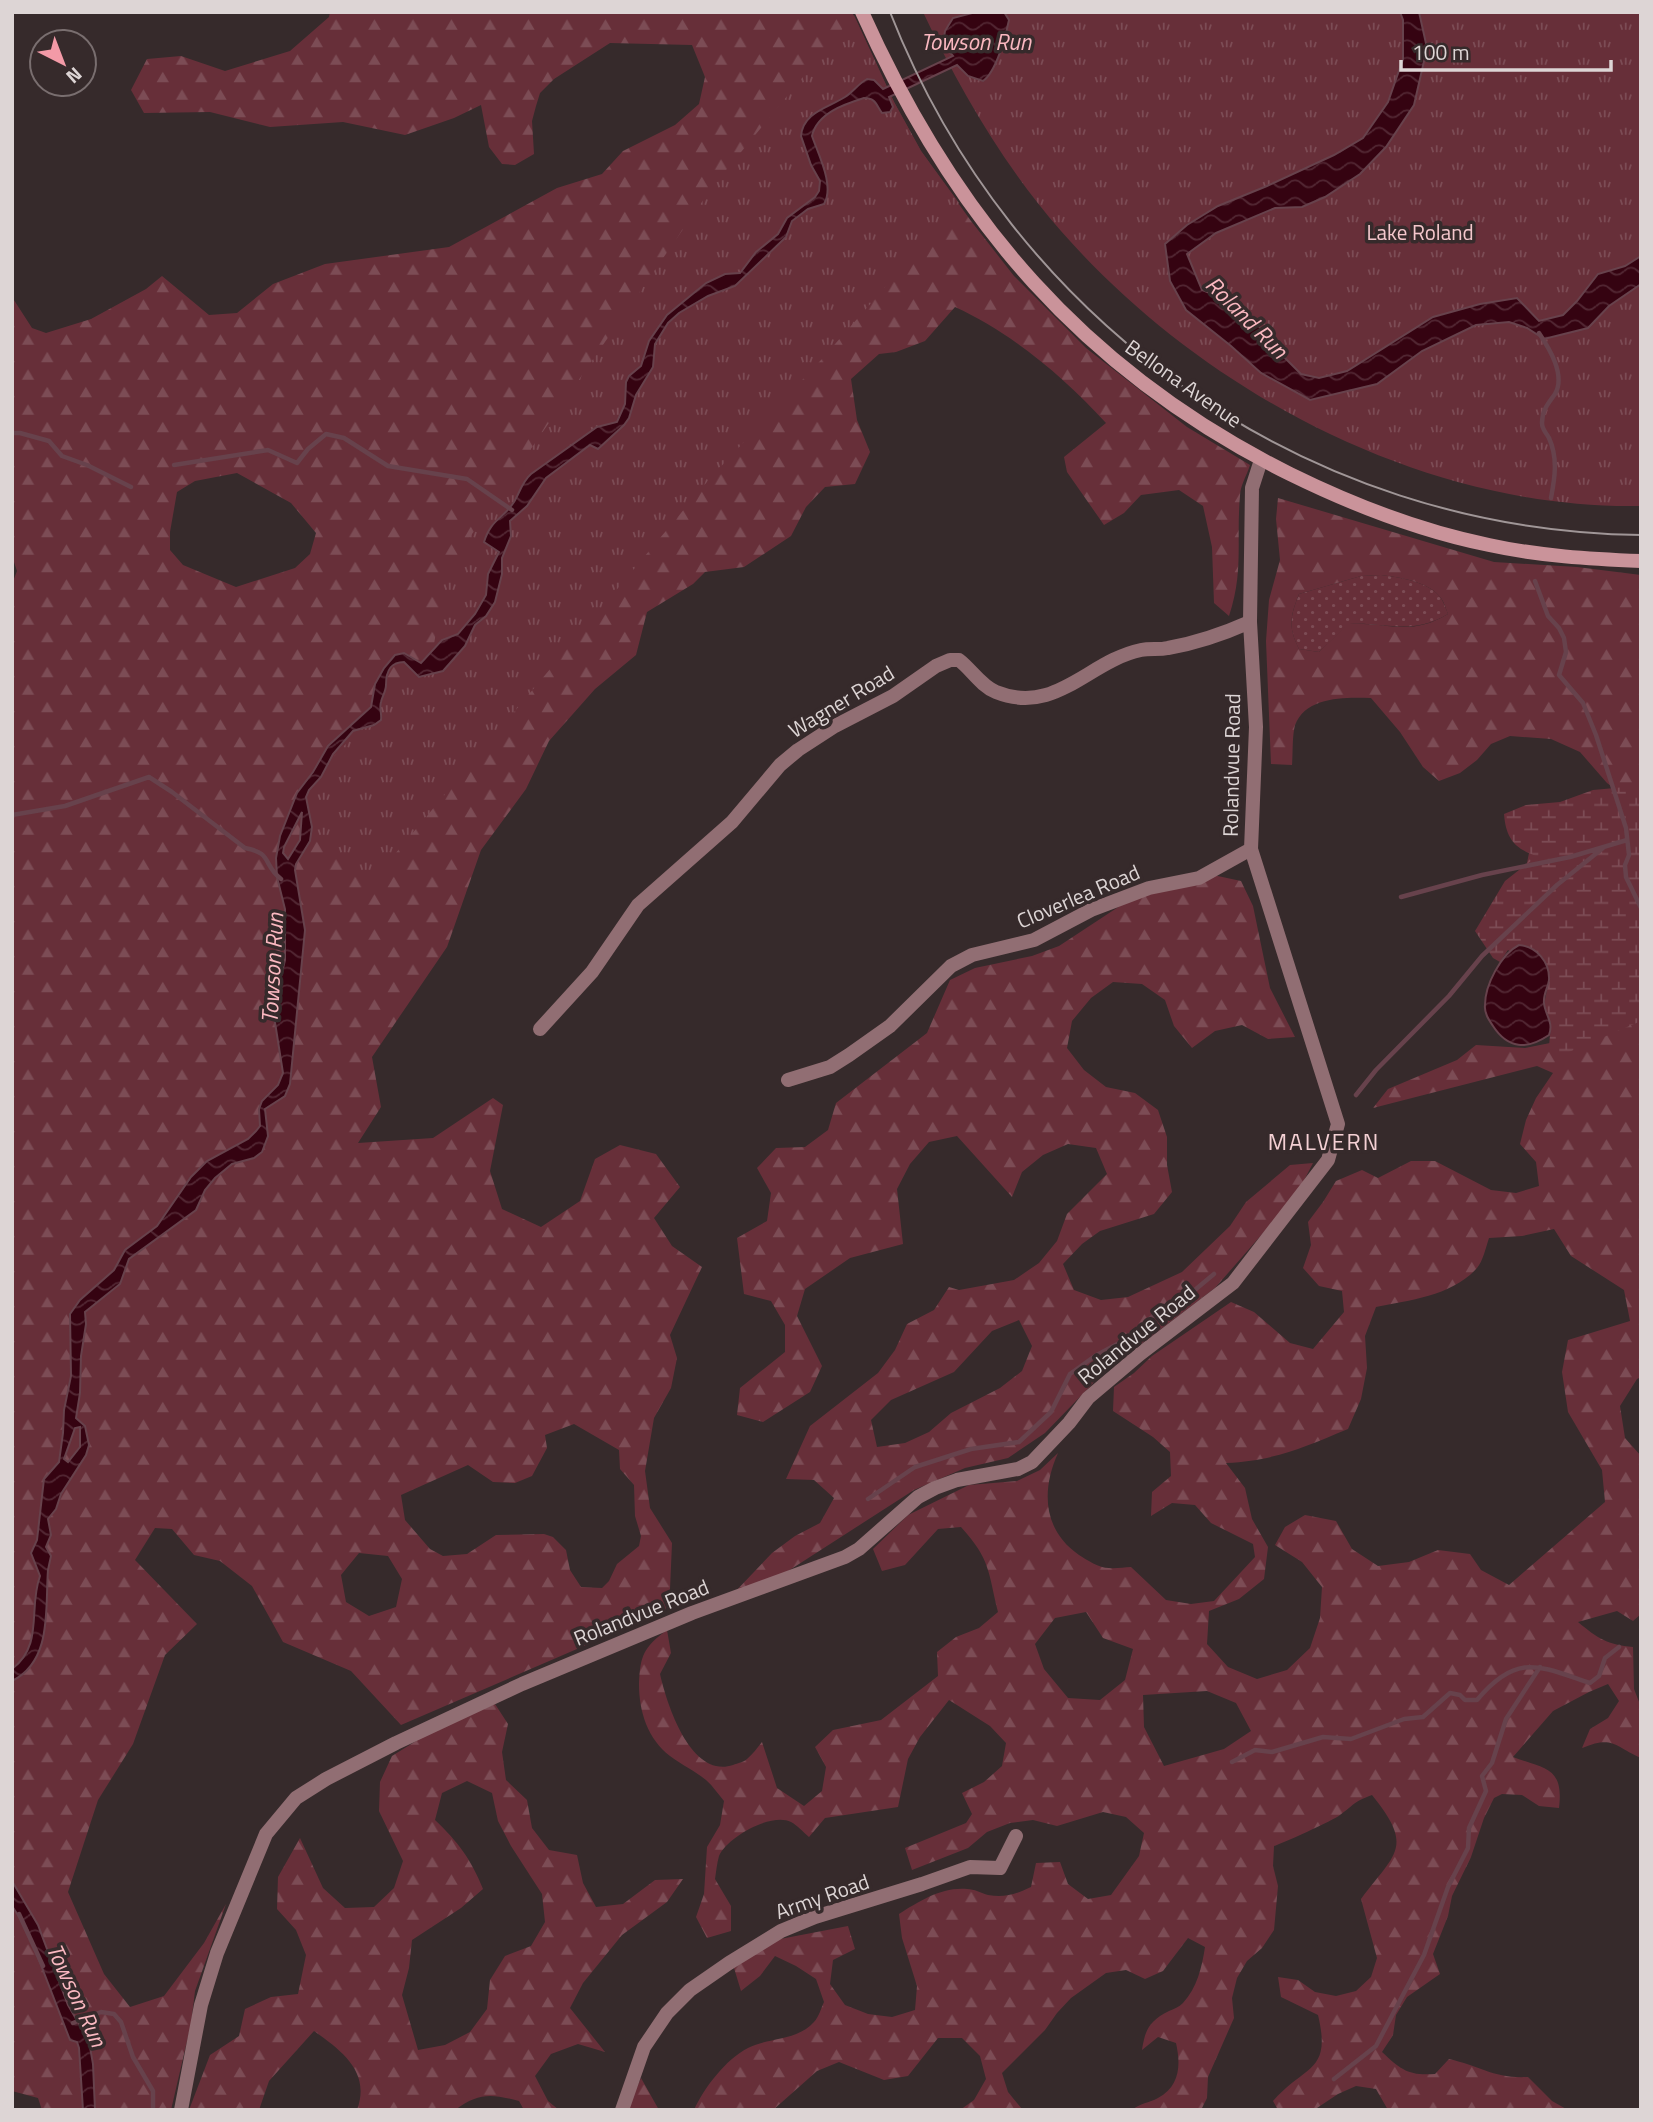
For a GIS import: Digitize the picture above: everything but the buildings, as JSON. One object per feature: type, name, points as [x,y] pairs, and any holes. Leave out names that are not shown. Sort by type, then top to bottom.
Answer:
[{"type":"main road","name":"Bellona Avenue","points":[[862,12],[892,77],[934,151],[979,217],[1022,271],[1060,311],[1149,388],[1261,460],[1324,491],[1368,508],[1476,542],[1556,556],[1641,561]]},
{"type":"street","name":"Rolandvue Road","points":[[181,2110],[201,2005],[223,1936],[266,1834],[296,1798],[326,1779],[396,1743],[522,1684],[692,1613],[845,1557],[859,1549],[918,1497],[935,1488],[957,1480],[1018,1469],[1032,1462],[1069,1423],[1088,1398],[1233,1283],[1328,1160],[1338,1124],[1251,849],[1256,727],[1250,622],[1252,488],[1261,460]]},
{"type":"street","name":"Wagner Road","points":[[540,1029],[592,972],[638,905],[732,822],[780,765],[835,726],[893,696],[936,666],[950,660],[959,660],[995,691],[1030,698],[1051,695],[1115,659],[1142,650],[1164,649],[1197,642],[1250,622]]},
{"type":"street","name":"Cloverlea Road","points":[[788,1080],[830,1067],[849,1055],[890,1026],[951,966],[972,955],[1034,940],[1091,909],[1149,888],[1199,878],[1251,849]]},
{"type":"street","name":"Army Road","points":[[621,2110],[644,2047],[667,2013],[690,1990],[781,1931],[814,1917],[970,1867],[1000,1868],[1016,1836]]},
{"type":"green space","points":[[330,12],[852,12],[894,102],[921,151],[1014,276],[1086,348],[1187,427],[1250,465],[1240,492],[1239,556],[1234,600],[1229,616],[1214,603],[1212,547],[1203,506],[1179,490],[1141,495],[1124,513],[1104,525],[1067,472],[1064,457],[1106,423],[1073,389],[1017,343],[955,307],[925,341],[896,352],[879,354],[851,379],[857,420],[870,452],[855,484],[825,487],[806,507],[791,536],[744,567],[705,572],[693,584],[647,612],[636,655],[595,689],[549,741],[526,789],[481,850],[447,947],[372,1057],[381,1107],[358,1143],[433,1138],[493,1098],[503,1105],[490,1171],[502,1209],[541,1227],[580,1201],[595,1159],[620,1145],[656,1154],[680,1187],[654,1218],[672,1246],[702,1267],[670,1335],[677,1358],[671,1388],[654,1418],[645,1471],[650,1508],[672,1543],[670,1589],[665,1611],[401,1725],[351,1671],[283,1642],[252,1586],[220,1561],[194,1555],[172,1529],[155,1528],[135,1560],[197,1624],[165,1655],[133,1744],[98,1800],[68,1892],[104,1974],[130,2007],[164,1996],[204,1943],[226,1904],[195,1991],[191,2024],[171,2110],[42,2110],[38,2098],[12,2091],[12,584],[17,571],[12,556],[12,297],[32,328],[46,333],[91,319],[146,289],[162,276],[209,315],[237,313],[273,284],[325,264],[449,247],[557,188],[602,174],[623,151],[675,125],[699,104],[705,77],[692,45],[610,43],[554,79],[540,93],[532,121],[534,154],[515,165],[502,164],[489,147],[481,105],[454,118],[405,135],[343,122],[270,127],[210,112],[144,113],[131,90],[147,59],[181,56],[225,71],[290,51],[329,17]],"holes":[[[237,473],[291,503],[316,533],[310,554],[295,568],[236,587],[183,565],[170,550],[170,532],[177,492],[195,481]],[[574,1424],[619,1450],[620,1469],[634,1485],[635,1516],[641,1536],[639,1546],[617,1564],[609,1581],[602,1588],[581,1587],[570,1570],[566,1550],[553,1537],[544,1534],[496,1535],[467,1554],[443,1556],[430,1549],[405,1520],[401,1495],[468,1465],[493,1482],[515,1483],[532,1476],[547,1448],[545,1435]],[[359,1553],[388,1556],[402,1579],[396,1607],[369,1616],[346,1602],[341,1575]]]},
{"type":"green space","name":"Lake Roland","points":[[923,12],[1641,12],[1641,506],[1560,502],[1479,487],[1399,463],[1322,430],[1249,390],[1181,342],[1118,289],[1061,231],[1040,206],[984,126]]},
{"type":"green space","points":[[854,15],[894,102],[921,151],[959,203],[821,360],[712,476],[369,885],[283,811],[433,651],[445,573],[713,186]]},
{"type":"green space","points":[[1278,498],[1494,562],[1577,567],[1641,575],[1641,811],[1640,807],[1607,783],[1580,752],[1551,739],[1510,736],[1491,744],[1477,760],[1460,773],[1439,781],[1423,767],[1400,732],[1371,698],[1339,698],[1308,708],[1300,715],[1295,725],[1292,765],[1271,764],[1266,641],[1269,600],[1280,560],[1276,519]],"holes":[[[1381,575],[1414,581],[1430,588],[1441,598],[1448,614],[1410,627],[1348,624],[1319,652],[1299,649],[1292,622],[1299,594],[1361,576]]]},
{"type":"green space","points":[[1381,575],[1405,579],[1430,588],[1441,598],[1448,614],[1422,625],[1349,624],[1319,652],[1299,649],[1292,622],[1299,594],[1361,576]]},
{"type":"green space","points":[[1637,786],[1641,796],[1641,1021],[1562,1055],[1549,1046],[1551,1024],[1544,1005],[1549,980],[1508,950],[1500,962],[1493,958],[1475,931],[1505,881],[1537,856],[1513,842],[1504,814],[1526,805],[1560,802],[1593,790]]},
{"type":"green space","points":[[1531,843],[1641,938],[1641,1377],[1620,1406],[1625,1438],[1641,1456],[1641,1614],[1633,1621],[1617,1611],[1578,1622],[1603,1640],[1633,1647],[1634,1689],[1641,1707],[1641,1758],[1607,1742],[1582,1748],[1590,1729],[1608,1718],[1619,1701],[1608,1684],[1553,1711],[1513,1757],[1543,1768],[1555,1777],[1560,1795],[1559,1808],[1539,1806],[1522,1795],[1502,1794],[1494,1798],[1471,1857],[1452,1896],[1448,1916],[1433,1954],[1440,1974],[1407,1997],[1396,2015],[1393,2035],[1382,2052],[1412,2073],[1435,2074],[1449,2059],[1497,2074],[1528,2077],[1552,2101],[1568,2110],[1388,2110],[1376,2089],[1356,2086],[1314,2110],[1278,2110],[1273,2101],[1313,2066],[1318,2058],[1321,2034],[1318,2015],[1281,1997],[1278,1977],[1298,1980],[1315,1992],[1336,1996],[1356,1991],[1371,1977],[1377,1958],[1361,1899],[1391,1860],[1396,1839],[1393,1827],[1372,1795],[1328,1822],[1274,1846],[1273,1866],[1278,1886],[1274,1930],[1262,1948],[1247,1961],[1237,1978],[1232,1998],[1234,2018],[1208,2077],[1207,2098],[1201,2110],[1132,2110],[1158,2098],[1175,2081],[1178,2067],[1176,2043],[1158,2037],[1142,2050],[1152,2022],[1181,2004],[1195,1984],[1205,1947],[1188,1938],[1163,1971],[1145,1979],[1126,1970],[1106,1973],[1071,1998],[1045,2030],[1002,2073],[1008,2092],[1022,2109],[1063,2110],[960,2110],[974,2100],[986,2079],[980,2056],[962,2038],[938,2038],[908,2076],[884,2080],[839,2062],[817,2071],[773,2110],[694,2110],[716,2075],[732,2059],[748,2048],[800,2033],[819,2015],[824,2002],[816,1979],[775,1956],[760,1976],[741,1991],[734,1968],[775,1940],[848,1926],[855,1949],[833,1960],[830,1984],[845,2005],[868,2014],[892,2017],[915,2010],[917,1986],[902,1938],[899,1914],[948,1890],[970,1889],[1000,1896],[1020,1892],[1031,1887],[1036,1863],[1060,1862],[1068,1884],[1088,1899],[1111,1895],[1139,1856],[1144,1833],[1126,1817],[1103,1812],[1057,1826],[1033,1820],[1010,1823],[987,1832],[968,1848],[912,1870],[905,1848],[966,1823],[972,1814],[962,1793],[984,1782],[1002,1766],[1006,1743],[990,1726],[949,1700],[920,1737],[908,1759],[898,1807],[825,1818],[809,1837],[791,1822],[773,1820],[751,1828],[731,1841],[719,1856],[715,1879],[731,1906],[731,1931],[707,1938],[696,1917],[704,1894],[707,1847],[720,1825],[724,1801],[706,1780],[662,1749],[646,1724],[639,1684],[642,1659],[648,1647],[667,1630],[671,1653],[660,1674],[675,1720],[693,1751],[705,1761],[718,1766],[733,1765],[746,1760],[762,1742],[777,1788],[804,1806],[822,1791],[826,1767],[815,1747],[833,1730],[881,1720],[938,1676],[937,1652],[956,1637],[979,1628],[998,1612],[983,1558],[961,1527],[938,1529],[905,1565],[882,1571],[873,1549],[908,1515],[969,1485],[1017,1481],[1040,1470],[1058,1453],[1049,1481],[1049,1509],[1058,1534],[1067,1545],[1101,1567],[1131,1567],[1166,1600],[1191,1604],[1214,1601],[1255,1557],[1253,1544],[1211,1523],[1195,1505],[1172,1503],[1151,1516],[1152,1492],[1171,1476],[1170,1452],[1153,1437],[1113,1411],[1114,1387],[1152,1356],[1231,1302],[1254,1312],[1290,1343],[1313,1349],[1344,1312],[1342,1291],[1319,1286],[1303,1268],[1311,1245],[1308,1222],[1336,1181],[1362,1170],[1378,1178],[1411,1161],[1435,1161],[1491,1190],[1516,1193],[1539,1186],[1536,1162],[1520,1144],[1526,1120],[1536,1098],[1553,1073],[1537,1066],[1373,1108],[1388,1089],[1457,1060],[1476,1045],[1525,1048],[1550,1043],[1562,1022],[1516,879],[1527,863]],"holes":[[[1554,1229],[1571,1256],[1624,1290],[1630,1321],[1568,1340],[1562,1372],[1568,1412],[1602,1470],[1605,1502],[1509,1585],[1481,1570],[1470,1554],[1438,1550],[1409,1562],[1378,1566],[1352,1549],[1336,1521],[1305,1515],[1285,1527],[1275,1545],[1302,1562],[1322,1587],[1320,1618],[1310,1648],[1287,1670],[1257,1679],[1228,1667],[1207,1644],[1209,1611],[1239,1599],[1264,1579],[1268,1547],[1252,1519],[1245,1488],[1226,1463],[1275,1456],[1348,1429],[1361,1399],[1367,1368],[1365,1336],[1376,1307],[1416,1299],[1455,1285],[1477,1268],[1489,1238],[1522,1236]],[[1086,1612],[1103,1638],[1133,1649],[1125,1680],[1100,1700],[1068,1698],[1044,1669],[1035,1644],[1055,1618]],[[1207,1691],[1236,1703],[1251,1731],[1224,1749],[1164,1766],[1144,1727],[1143,1695]]]},
{"type":"green space","points":[[1213,875],[1241,881],[1253,906],[1270,988],[1295,1037],[1268,1039],[1242,1025],[1215,1031],[1192,1048],[1174,1026],[1165,1000],[1142,984],[1113,982],[1091,998],[1072,1021],[1067,1048],[1084,1070],[1106,1087],[1135,1093],[1158,1110],[1167,1137],[1167,1165],[1172,1192],[1154,1214],[1100,1231],[1082,1244],[1063,1264],[1074,1290],[1101,1300],[1128,1297],[1182,1272],[1230,1226],[1246,1202],[1290,1165],[1313,1163],[1297,1194],[1215,1288],[1103,1373],[1045,1433],[1008,1458],[965,1468],[914,1490],[785,1573],[733,1594],[772,1553],[795,1536],[820,1523],[834,1498],[814,1480],[786,1479],[810,1426],[878,1373],[895,1350],[907,1324],[934,1310],[949,1287],[959,1290],[1014,1280],[1039,1263],[1057,1241],[1067,1214],[1107,1174],[1096,1148],[1068,1144],[1043,1155],[1022,1172],[1012,1197],[957,1136],[929,1142],[910,1164],[897,1189],[903,1244],[850,1258],[805,1289],[797,1316],[822,1366],[810,1392],[763,1422],[737,1415],[740,1388],[785,1352],[785,1325],[771,1301],[744,1294],[737,1238],[767,1221],[771,1193],[757,1168],[776,1148],[805,1147],[828,1130],[836,1103],[927,1033],[950,980],[975,968],[1032,956],[1059,946],[1132,898]],"holes":[[[1019,1320],[1032,1346],[1022,1371],[1000,1388],[951,1413],[929,1432],[905,1443],[877,1447],[871,1420],[891,1400],[954,1372],[992,1331]]]},
{"type":"green space","points":[[495,1704],[508,1724],[502,1752],[506,1780],[527,1800],[532,1828],[549,1850],[577,1855],[583,1883],[596,1907],[623,1904],[655,1880],[683,1879],[667,1902],[622,1935],[583,1983],[570,2008],[605,2052],[578,2044],[551,2054],[535,2076],[548,2101],[559,2110],[524,2110],[519,2101],[486,2096],[471,2100],[455,2110],[357,2110],[360,2084],[357,2074],[344,2055],[314,2031],[269,2081],[259,2110],[189,2110],[210,2055],[239,2036],[245,2009],[271,1997],[298,1994],[306,1955],[296,1930],[277,1909],[278,1877],[300,1838],[323,1888],[345,1908],[374,1907],[394,1888],[403,1861],[379,1811],[380,1782],[392,1756],[440,1726]],"holes":[[[467,1781],[492,1793],[498,1821],[542,1894],[545,1922],[531,1946],[505,1956],[490,1980],[487,2009],[470,2032],[445,2045],[418,2050],[402,1995],[412,1940],[461,1908],[483,1889],[463,1852],[435,1820],[442,1793]]]},
{"type":"green space","points":[[641,2078],[659,2110],[627,2110]]},
{"type":"water","name":"Towson Run","points":[[976,12],[1004,12],[1009,20],[1000,53],[988,76],[983,81],[968,76],[957,65],[889,97],[893,107],[890,112],[882,113],[873,101],[864,98],[833,111],[820,121],[812,136],[827,179],[827,197],[824,204],[808,209],[792,221],[786,237],[735,286],[708,296],[679,313],[668,323],[655,344],[653,367],[636,395],[624,425],[598,449],[590,445],[546,478],[527,506],[510,521],[511,536],[502,558],[502,574],[495,602],[486,616],[475,625],[465,646],[443,671],[419,677],[404,662],[392,666],[380,704],[381,720],[353,731],[333,754],[321,777],[309,790],[306,797],[312,827],[310,841],[295,870],[305,930],[290,1084],[285,1096],[265,1109],[268,1136],[262,1152],[254,1158],[232,1164],[215,1178],[205,1190],[196,1210],[129,1259],[120,1284],[85,1312],[76,1418],[85,1426],[89,1445],[86,1455],[48,1519],[51,1535],[46,1547],[51,1556],[41,1647],[25,1672],[12,1681],[12,1669],[28,1649],[34,1625],[40,1576],[31,1553],[37,1540],[44,1479],[59,1462],[64,1410],[71,1376],[70,1314],[80,1300],[114,1270],[125,1250],[157,1226],[191,1177],[207,1161],[248,1139],[256,1131],[260,1126],[259,1109],[262,1101],[278,1085],[283,1073],[274,1016],[280,999],[280,981],[285,960],[285,909],[277,877],[276,858],[280,836],[297,793],[328,746],[371,707],[375,684],[395,655],[404,653],[421,663],[442,640],[458,634],[475,614],[486,595],[488,574],[499,552],[484,542],[490,528],[510,508],[531,474],[597,427],[617,422],[625,404],[626,382],[641,366],[649,341],[667,315],[706,283],[725,274],[740,273],[756,252],[778,234],[787,218],[815,197],[820,181],[801,136],[806,121],[848,95],[867,79],[874,80],[883,89],[953,56],[943,44],[945,31],[953,18]],"holes":[[[302,812],[300,840],[288,859],[283,853],[284,847]],[[80,1427],[80,1447],[68,1462],[64,1459],[75,1428]]]},
{"type":"water","name":"Roland Run","points":[[1400,12],[1419,12],[1427,48],[1414,105],[1386,147],[1360,174],[1325,197],[1302,207],[1275,208],[1216,233],[1187,254],[1202,290],[1235,303],[1301,374],[1319,378],[1347,371],[1433,317],[1480,304],[1517,298],[1539,321],[1563,315],[1598,274],[1625,266],[1641,256],[1641,284],[1609,306],[1588,328],[1544,339],[1527,328],[1509,322],[1476,325],[1422,351],[1377,384],[1310,400],[1261,373],[1186,310],[1170,281],[1165,244],[1187,225],[1218,206],[1334,155],[1363,138],[1388,102],[1403,59],[1403,20]]},
{"type":"water","points":[[1519,945],[1531,948],[1541,956],[1549,973],[1544,1000],[1550,1022],[1549,1035],[1526,1045],[1512,1043],[1499,1034],[1485,1008],[1488,988],[1495,971],[1506,955]]},
{"type":"water","name":"Towson Run","points":[[12,1881],[38,1925],[68,2005],[89,2041],[95,2110],[83,2110],[79,2048],[77,2042],[70,2040],[27,1929],[12,1906]]},
{"type":"waterway","points":[[1539,333],[1555,362],[1559,379],[1555,394],[1542,418],[1555,460],[1551,498]]},
{"type":"waterway","points":[[12,433],[49,441],[62,456],[131,487]]},
{"type":"waterway","points":[[174,465],[268,450],[297,463],[308,449],[326,434],[344,438],[388,466],[467,479],[512,510]]},
{"type":"waterway","points":[[1535,581],[1548,616],[1564,638],[1566,652],[1559,675],[1583,703],[1596,735],[1626,828],[1629,855],[1625,865],[1626,877],[1641,908]]},
{"type":"waterway","points":[[12,815],[65,806],[149,777],[245,848],[264,856],[281,879]]},
{"type":"waterway","points":[[1401,897],[1482,875],[1570,857],[1627,840]]},
{"type":"waterway","points":[[1356,1095],[1376,1070],[1449,996],[1482,956],[1557,885],[1603,848]]},
{"type":"waterway","points":[[868,1499],[915,1467],[971,1449],[1019,1442],[1051,1412],[1070,1374],[1121,1342],[1157,1313],[1184,1299],[1214,1274]]},
{"type":"waterway","points":[[1232,1762],[1255,1750],[1272,1752],[1323,1737],[1351,1739],[1404,1719],[1423,1717],[1450,1693],[1460,1695],[1465,1700],[1477,1700],[1491,1685],[1517,1669],[1542,1668],[1590,1683],[1599,1676],[1605,1658],[1619,1647]]},
{"type":"waterway","points":[[1334,2079],[1376,2046],[1424,1955],[1448,1887],[1468,1848],[1469,1828],[1486,1791],[1482,1776],[1492,1763],[1506,1719],[1540,1667]]},
{"type":"waterway","name":"Towson Run","points":[[19,1914],[43,1966]]},
{"type":"waterway","points":[[73,2023],[101,2012],[114,2014],[121,2022],[133,2057],[153,2091],[153,2110]]},
{"type":"tram line","points":[[890,12],[944,124],[1012,224],[1093,313],[1186,389],[1288,450],[1399,495],[1518,524],[1641,535]]},
{"type":"district","name":"MALVERN","points":[[1324,1141]]}]
